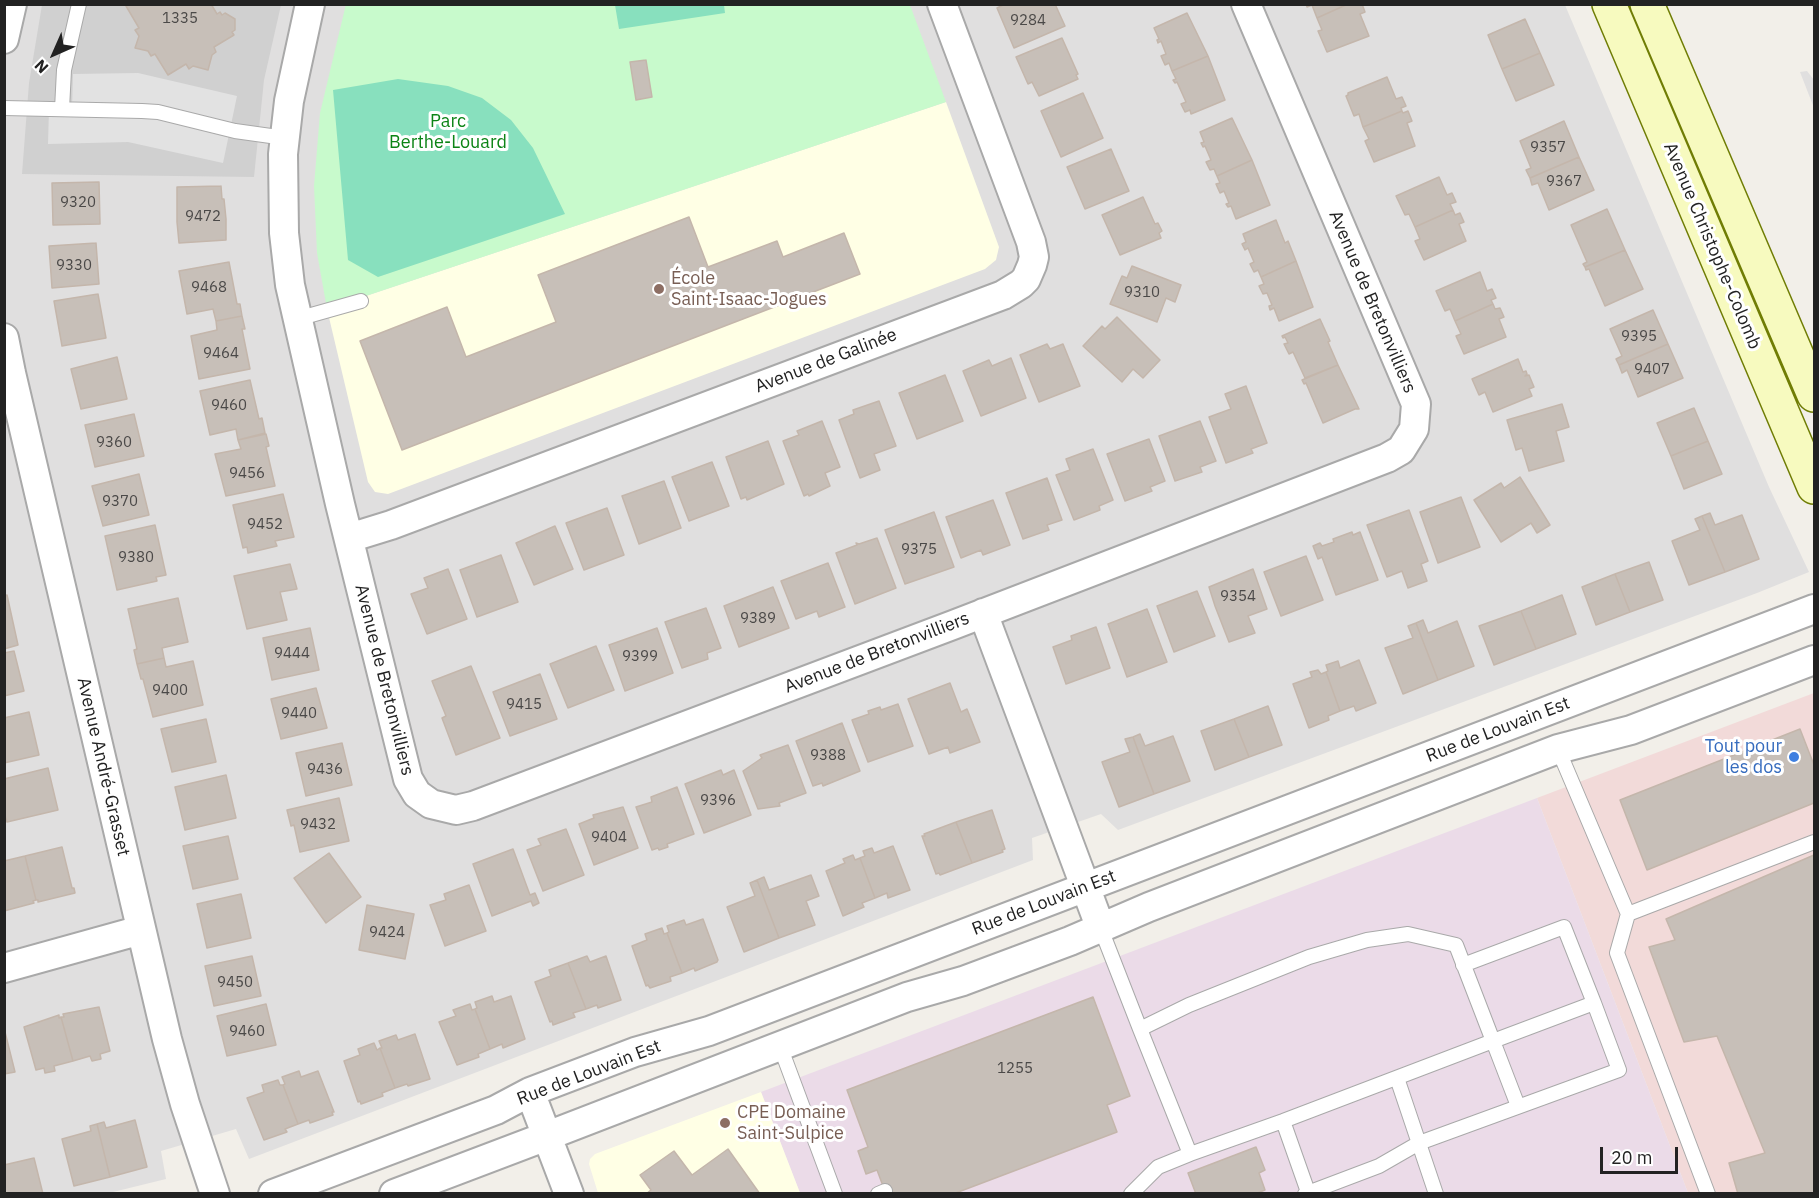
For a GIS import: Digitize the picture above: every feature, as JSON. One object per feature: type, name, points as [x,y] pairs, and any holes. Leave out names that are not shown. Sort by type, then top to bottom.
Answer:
[{"type":"main road","name":"Avenue Christophe-Colomb","points":[[1609,4],[1815,487]]},
{"type":"main road","name":"Avenue Christophe-Colomb","points":[[1647,4],[1815,395]]},
{"type":"street","points":[[4,39],[12,4]]},
{"type":"street","name":"Avenue de Bretonvilliers","points":[[310,4],[289,101],[282,180],[284,233],[290,285],[408,779],[424,799],[447,809],[473,806],[983,613],[1387,458],[1401,450],[1414,429],[1417,412],[1413,398],[1246,4]]},
{"type":"street","name":"Avenue de Galinée","points":[[349,538],[1003,295],[1021,284],[1026,279],[1034,257],[1031,242],[942,4]]},
{"type":"street","name":"Avenue André-Grasset","points":[[4,338],[177,1079],[215,1194]]},
{"type":"street","name":"Rue de Louvain Est","points":[[273,1194],[496,1110],[530,1092],[635,1052],[709,1031],[1815,609]]},
{"type":"street","name":"Avenue de Bretonvilliers","points":[[983,613],[1101,929]]},
{"type":"street","points":[[394,1194],[908,997],[963,981],[1101,929],[1149,907],[1558,749],[1631,730],[1815,660]]},
{"type":"street","points":[[4,968],[141,930]]},
{"type":"street","points":[[530,1092],[569,1194]]},
{"type":"lane","points":[[62,109],[64,70],[79,4]]},
{"type":"lane","points":[[4,108],[159,112],[235,131],[285,138]]},
{"type":"lane","points":[[297,319],[361,301]]},
{"type":"lane","points":[[1558,749],[1628,914],[1617,953],[1708,1194]]},
{"type":"lane","points":[[1628,914],[1815,842]]},
{"type":"lane","points":[[1283,1121],[1307,1193],[1379,1166],[1419,1143],[1618,1070],[1564,927],[1463,965]]},
{"type":"lane","points":[[1101,929],[1190,1154]]},
{"type":"lane","points":[[1140,1029],[1189,1005],[1310,957],[1367,940],[1408,934],[1456,945],[1518,1106]]},
{"type":"lane","points":[[1135,1192],[1149,1173],[1158,1167],[1594,1003]]},
{"type":"lane","points":[[780,1046],[835,1194]]},
{"type":"lane","points":[[1397,1078],[1436,1194]]},
{"type":"shaded area","points":[[5,5],[1565,5],[1769,487],[1809,572],[1118,830],[1101,814],[1032,838],[1033,860],[249,1159],[236,1129],[161,1151],[166,1179],[109,1193],[5,1194]]},
{"type":"shaded area","points":[[42,5],[281,5],[264,80],[254,177],[22,174],[29,83]]},
{"type":"shaded area","points":[[1807,71],[1814,80],[1814,108],[1800,72]]},
{"type":"shaded area","points":[[138,73],[237,96],[223,163],[128,142],[48,144],[49,109],[72,109],[73,74]]},
{"type":"shaded area","name":"École Saint-Isaac-Jogues","points":[[946,102],[999,247],[996,260],[985,269],[388,494],[375,492],[368,482],[327,309]]},
{"type":"shaded area","points":[[1814,693],[1814,1193],[1688,1193],[1537,798]]},
{"type":"shaded area","points":[[1537,798],[1688,1193],[800,1193],[761,1092]]},
{"type":"shaded area","name":"CPE Domaine Saint-Sulpice","points":[[761,1092],[800,1193],[598,1193],[589,1164],[595,1154]]},
{"type":"green space","name":"Parc Berthe-Louard","points":[[346,4],[910,5],[946,102],[327,309],[317,253],[314,186],[320,113]]},
{"type":"green space","points":[[615,5],[724,5],[725,13],[619,29]]},
{"type":"green space","points":[[398,79],[448,86],[482,98],[511,120],[533,148],[565,214],[378,277],[348,260],[333,90]]},
{"type":"building","points":[[129,4],[211,4],[217,14],[225,13],[235,19],[235,30],[232,32],[234,35],[214,47],[216,52],[212,55],[208,70],[193,66],[189,69],[186,64],[168,75],[155,54],[151,56],[148,51],[135,48],[139,36],[135,30],[139,28],[126,6]]},
{"type":"building","points":[[1005,4],[1055,4],[1065,26],[1014,48],[997,8]]},
{"type":"building","points":[[1306,4],[1348,4],[1317,18],[1312,5],[1307,7]]},
{"type":"building","points":[[1348,4],[1362,4],[1365,12],[1360,14],[1369,36],[1327,52],[1318,31],[1322,30],[1317,18]]},
{"type":"building","points":[[1187,13],[1208,56],[1172,71],[1169,63],[1165,65],[1161,56],[1166,54],[1161,41],[1158,43],[1159,39],[1154,28]]},
{"type":"building","points":[[1525,19],[1540,53],[1502,69],[1488,35]]},
{"type":"building","points":[[1062,38],[1078,74],[1076,75],[1078,79],[1039,96],[1032,82],[1028,84],[1016,57]]},
{"type":"building","points":[[1540,53],[1554,85],[1516,101],[1502,69]]},
{"type":"building","points":[[1208,56],[1225,100],[1191,114],[1190,110],[1185,112],[1181,104],[1186,102],[1177,82],[1173,80],[1176,79],[1172,71]]},
{"type":"building","points":[[646,60],[652,97],[636,100],[630,62]]},
{"type":"building","points":[[1387,77],[1396,99],[1402,97],[1406,106],[1401,108],[1402,111],[1363,127],[1359,114],[1354,116],[1346,96],[1348,93]]},
{"type":"building","points":[[1083,93],[1103,138],[1061,157],[1041,111]]},
{"type":"building","points":[[1402,111],[1403,113],[1408,111],[1412,121],[1407,123],[1415,146],[1374,162],[1365,141],[1369,139],[1363,127]]},
{"type":"building","points":[[1232,118],[1252,160],[1217,176],[1214,169],[1210,170],[1206,162],[1211,160],[1205,146],[1203,147],[1201,143],[1204,142],[1200,132]]},
{"type":"building","points":[[1564,121],[1579,157],[1530,178],[1526,170],[1531,168],[1520,141]]},
{"type":"building","points":[[1111,149],[1129,191],[1085,209],[1067,167]]},
{"type":"building","points":[[1579,157],[1594,190],[1549,210],[1538,183],[1532,185],[1530,178]]},
{"type":"building","points":[[1252,160],[1270,205],[1236,219],[1231,206],[1228,207],[1226,204],[1229,203],[1224,191],[1220,193],[1216,184],[1220,183],[1217,176]]},
{"type":"building","points":[[1439,177],[1447,195],[1452,193],[1456,202],[1450,204],[1453,210],[1415,227],[1409,214],[1405,215],[1396,196]]},
{"type":"building","points":[[99,182],[100,224],[53,225],[52,183]]},
{"type":"building","points":[[221,186],[226,219],[226,240],[179,243],[177,187]]},
{"type":"building","points":[[1143,197],[1155,224],[1158,223],[1162,231],[1159,233],[1161,238],[1120,255],[1102,215]]},
{"type":"building","points":[[1607,209],[1625,250],[1585,267],[1583,264],[1587,262],[1571,225]]},
{"type":"building","points":[[1453,210],[1455,215],[1460,213],[1464,222],[1459,224],[1466,241],[1424,260],[1415,241],[1420,239],[1415,227]]},
{"type":"building","points":[[689,217],[708,267],[777,241],[783,257],[844,233],[860,274],[402,450],[360,341],[447,307],[466,357],[556,322],[538,275]]},
{"type":"building","points":[[1276,220],[1285,243],[1288,241],[1296,261],[1261,277],[1258,270],[1254,272],[1250,264],[1254,262],[1248,248],[1245,250],[1242,244],[1246,242],[1243,234]]},
{"type":"building","points":[[96,243],[99,284],[52,288],[49,246]]},
{"type":"building","points":[[1625,250],[1643,289],[1605,306],[1589,269],[1586,270],[1585,267]]},
{"type":"building","points":[[1296,261],[1313,307],[1279,321],[1274,308],[1270,310],[1269,306],[1272,305],[1267,293],[1263,294],[1259,286],[1264,284],[1261,277]]},
{"type":"building","points":[[229,262],[237,304],[240,304],[242,316],[216,321],[213,309],[187,314],[179,271]]},
{"type":"building","points":[[1132,266],[1181,285],[1175,302],[1166,298],[1157,322],[1110,304],[1122,276],[1127,278]]},
{"type":"building","points":[[1480,272],[1487,291],[1492,289],[1496,298],[1491,300],[1493,304],[1455,321],[1450,309],[1445,311],[1436,291]]},
{"type":"building","points":[[98,294],[106,338],[62,346],[54,301]]},
{"type":"building","points":[[1493,304],[1495,309],[1500,308],[1504,317],[1499,319],[1506,337],[1464,354],[1456,336],[1461,334],[1455,321]]},
{"type":"building","points":[[1653,310],[1668,344],[1619,365],[1616,359],[1622,356],[1610,329]]},
{"type":"building","points":[[242,316],[245,329],[242,329],[250,369],[199,379],[191,336],[217,330],[216,321]]},
{"type":"building","points":[[1117,317],[1160,360],[1143,378],[1133,369],[1122,382],[1083,346],[1102,326],[1105,329]]},
{"type":"building","points":[[1320,319],[1338,365],[1305,378],[1293,352],[1289,354],[1284,344],[1288,343],[1282,336]]},
{"type":"building","points":[[1047,344],[1050,349],[1063,344],[1080,386],[1039,402],[1020,355]]},
{"type":"building","points":[[1668,344],[1683,378],[1638,397],[1627,370],[1622,373],[1619,365]]},
{"type":"building","points":[[117,357],[127,399],[81,409],[71,369]]},
{"type":"building","points":[[1011,358],[1026,398],[981,416],[963,371],[989,360],[992,366]]},
{"type":"building","points":[[1518,359],[1523,372],[1526,371],[1525,376],[1529,375],[1534,387],[1529,389],[1532,396],[1493,412],[1485,392],[1479,395],[1472,379]]},
{"type":"building","points":[[1338,365],[1359,409],[1323,423],[1306,383],[1304,384],[1302,380]]},
{"type":"building","points":[[945,375],[963,421],[917,439],[899,393]]},
{"type":"building","points":[[250,380],[259,419],[262,418],[265,433],[238,440],[236,429],[210,435],[200,391]]},
{"type":"building","points":[[1246,386],[1267,443],[1251,449],[1253,453],[1226,463],[1209,417],[1231,409],[1225,394]]},
{"type":"building","points":[[879,401],[896,446],[874,454],[880,470],[860,478],[839,420],[854,414],[853,410]]},
{"type":"building","points":[[1562,404],[1569,427],[1556,431],[1564,461],[1529,471],[1522,448],[1516,450],[1507,420]]},
{"type":"building","points":[[1694,408],[1708,441],[1671,456],[1657,423]]},
{"type":"building","points":[[134,414],[144,456],[95,467],[85,425]]},
{"type":"building","points":[[822,421],[840,467],[825,473],[830,486],[804,496],[783,441],[799,435],[797,431]]},
{"type":"building","points":[[1200,421],[1216,461],[1200,467],[1202,472],[1175,481],[1159,436]]},
{"type":"building","points":[[266,434],[269,446],[266,447],[275,486],[226,496],[215,454],[241,449],[238,440]]},
{"type":"building","points":[[1149,439],[1165,481],[1150,487],[1152,491],[1125,501],[1107,454]]},
{"type":"building","points":[[768,441],[784,484],[747,500],[746,497],[741,499],[726,457]]},
{"type":"building","points":[[1708,441],[1722,474],[1684,489],[1671,456]]},
{"type":"building","points":[[1093,449],[1113,500],[1099,506],[1100,510],[1074,520],[1056,475],[1070,470],[1066,459]]},
{"type":"building","points":[[712,462],[729,506],[689,521],[672,477]]},
{"type":"building","points":[[139,474],[149,515],[103,526],[92,486]]},
{"type":"building","points":[[1520,477],[1550,525],[1537,533],[1531,523],[1501,542],[1474,500],[1501,483],[1504,488]]},
{"type":"building","points":[[1047,478],[1062,520],[1047,525],[1049,530],[1023,539],[1006,493]]},
{"type":"building","points":[[664,481],[681,528],[639,544],[622,496]]},
{"type":"building","points":[[283,494],[294,537],[275,541],[277,546],[248,553],[247,547],[243,548],[233,505]]},
{"type":"building","points":[[1461,497],[1480,547],[1438,563],[1420,512]]},
{"type":"building","points":[[993,500],[1010,545],[983,555],[981,550],[961,558],[946,517]]},
{"type":"building","points":[[607,508],[624,555],[584,570],[566,523]]},
{"type":"building","points":[[1409,510],[1428,561],[1421,564],[1427,581],[1408,588],[1402,571],[1387,577],[1367,525]]},
{"type":"building","points":[[934,512],[954,567],[905,584],[885,530]]},
{"type":"building","points":[[1710,513],[1715,525],[1742,515],[1759,559],[1725,572],[1702,516]]},
{"type":"building","points":[[1702,516],[1725,572],[1689,585],[1672,541],[1700,530],[1695,519]]},
{"type":"building","points":[[155,525],[166,575],[156,577],[157,581],[117,590],[105,536]]},
{"type":"building","points":[[555,526],[573,569],[534,585],[516,543]]},
{"type":"building","points":[[1352,532],[1353,535],[1360,532],[1378,580],[1336,595],[1322,557],[1318,559],[1313,546],[1334,542],[1333,539]]},
{"type":"building","points":[[877,538],[896,588],[855,604],[836,553],[857,545],[856,543]]},
{"type":"building","points":[[501,555],[518,602],[477,617],[460,570]]},
{"type":"building","points":[[1306,556],[1323,600],[1281,616],[1264,572]]},
{"type":"building","points":[[1649,562],[1663,600],[1630,612],[1615,574]]},
{"type":"building","points":[[828,563],[845,607],[819,617],[817,611],[796,619],[781,581]]},
{"type":"building","points":[[290,564],[297,589],[280,592],[287,620],[247,629],[234,576]]},
{"type":"building","points":[[448,569],[467,619],[427,634],[411,594],[428,588],[424,578]]},
{"type":"building","points":[[1253,569],[1267,609],[1248,616],[1255,633],[1229,642],[1209,587]]},
{"type":"building","points":[[1615,574],[1630,612],[1596,625],[1582,587]]},
{"type":"building","points":[[773,587],[789,628],[739,647],[724,606]]},
{"type":"building","points":[[1197,591],[1215,636],[1174,652],[1157,606]]},
{"type":"building","points":[[7,595],[18,645],[4,649],[4,596]]},
{"type":"building","points":[[1562,595],[1576,634],[1536,649],[1521,611]]},
{"type":"building","points":[[178,598],[188,642],[162,648],[164,658],[137,664],[134,650],[137,649],[128,609]]},
{"type":"building","points":[[706,608],[721,648],[707,653],[708,659],[682,668],[665,622]]},
{"type":"building","points":[[1147,609],[1167,662],[1127,677],[1108,624]]},
{"type":"building","points":[[1521,611],[1536,649],[1494,665],[1479,626]]},
{"type":"building","points":[[1423,620],[1428,633],[1457,621],[1474,666],[1438,680],[1416,623]]},
{"type":"building","points":[[1416,623],[1438,680],[1403,694],[1385,648],[1413,638],[1408,626]]},
{"type":"building","points":[[1096,627],[1110,668],[1066,684],[1053,647],[1072,640],[1071,636]]},
{"type":"building","points":[[310,628],[319,670],[272,680],[263,638]]},
{"type":"building","points":[[657,628],[673,673],[625,691],[609,645]]},
{"type":"building","points":[[596,646],[614,690],[568,708],[550,664]]},
{"type":"building","points":[[14,651],[24,691],[4,696],[4,653]]},
{"type":"building","points":[[164,658],[166,667],[193,661],[203,705],[153,717],[137,664]]},
{"type":"building","points":[[1359,660],[1376,703],[1356,711],[1354,706],[1340,711],[1326,672],[1328,671],[1326,665],[1338,661],[1340,668]]},
{"type":"building","points":[[471,666],[500,738],[456,755],[442,718],[446,716],[432,681]]},
{"type":"building","points":[[1318,670],[1321,674],[1326,672],[1340,711],[1328,716],[1329,720],[1309,728],[1293,684],[1312,677],[1310,672]]},
{"type":"building","points":[[540,674],[557,719],[510,736],[493,692]]},
{"type":"building","points":[[950,683],[961,712],[967,709],[980,742],[950,753],[948,747],[929,754],[908,699]]},
{"type":"building","points":[[316,688],[327,728],[281,739],[271,699]]},
{"type":"building","points":[[898,704],[913,746],[868,762],[852,720],[869,714],[868,711],[880,707],[881,710]]},
{"type":"building","points":[[1268,706],[1282,745],[1249,757],[1234,719]]},
{"type":"building","points":[[29,712],[39,755],[4,763],[4,718]]},
{"type":"building","points":[[206,719],[216,762],[172,772],[161,729]]},
{"type":"building","points":[[1234,719],[1249,757],[1215,770],[1201,731]]},
{"type":"building","points":[[842,723],[860,771],[823,786],[822,783],[813,786],[796,741]]},
{"type":"building","points":[[1800,729],[1814,765],[1814,803],[1647,870],[1620,800]]},
{"type":"building","points":[[1140,734],[1145,746],[1173,736],[1190,781],[1154,794],[1133,737]]},
{"type":"building","points":[[1133,737],[1154,794],[1119,807],[1102,762],[1130,752],[1125,739]]},
{"type":"building","points":[[342,743],[352,785],[306,796],[296,753]]},
{"type":"building","points":[[788,745],[806,793],[779,803],[780,806],[758,809],[743,771],[762,758],[760,755]]},
{"type":"building","points":[[48,768],[58,810],[7,822],[4,813],[4,779]]},
{"type":"building","points":[[721,770],[723,775],[734,770],[751,815],[704,833],[685,784]]},
{"type":"building","points":[[226,775],[236,818],[185,830],[175,787]]},
{"type":"building","points":[[677,787],[694,834],[667,844],[668,847],[652,850],[636,807],[652,802],[651,797]]},
{"type":"building","points":[[339,798],[349,841],[300,852],[294,825],[291,826],[287,810]]},
{"type":"building","points":[[623,807],[638,848],[594,865],[579,824],[594,818],[593,815]]},
{"type":"building","points":[[992,810],[1005,849],[1002,850],[1003,852],[972,863],[956,822]]},
{"type":"building","points":[[956,822],[972,863],[940,875],[936,874],[922,836]]},
{"type":"building","points":[[566,829],[584,875],[543,891],[527,850],[541,845],[538,839]]},
{"type":"building","points":[[228,836],[238,879],[193,889],[183,846]]},
{"type":"building","points":[[893,846],[910,890],[888,898],[887,893],[875,898],[860,858],[865,856],[863,851],[872,848],[874,853]]},
{"type":"building","points":[[62,847],[75,893],[38,902],[25,856]]},
{"type":"building","points":[[513,849],[530,895],[535,893],[539,903],[533,906],[531,901],[492,916],[473,864]]},
{"type":"building","points":[[329,853],[361,897],[326,923],[294,878]]},
{"type":"building","points":[[853,855],[855,860],[860,858],[875,898],[862,903],[864,907],[843,916],[826,871],[845,863],[843,859]]},
{"type":"building","points":[[1814,855],[1814,1194],[1738,1194],[1729,1163],[1765,1153],[1717,1036],[1684,1042],[1649,947],[1675,940],[1666,919]]},
{"type":"building","points":[[25,856],[36,900],[33,901],[34,903],[4,911],[4,861]]},
{"type":"building","points":[[811,875],[819,896],[806,901],[815,925],[779,938],[757,880],[764,877],[769,890]]},
{"type":"building","points":[[757,880],[779,938],[744,952],[727,907],[755,896],[750,883]]},
{"type":"building","points":[[469,885],[486,931],[445,946],[430,905],[446,900],[444,894]]},
{"type":"building","points":[[241,894],[251,938],[207,948],[197,904]]},
{"type":"building","points":[[367,905],[414,914],[405,959],[359,950]]},
{"type":"building","points":[[703,919],[718,960],[695,971],[694,968],[682,973],[667,933],[669,932],[667,926],[684,920],[686,925]]},
{"type":"building","points":[[662,928],[664,934],[667,933],[682,973],[670,977],[671,981],[650,988],[646,986],[632,946],[647,940],[645,934]]},
{"type":"building","points":[[252,956],[261,996],[214,1006],[205,966]]},
{"type":"building","points":[[587,956],[590,962],[606,956],[621,1000],[598,1008],[597,1005],[586,1009],[568,963]]},
{"type":"building","points":[[568,963],[586,1009],[573,1013],[575,1017],[553,1025],[535,982],[551,976],[549,970]]},
{"type":"building","points":[[492,996],[494,1002],[511,996],[525,1039],[503,1048],[502,1044],[490,1049],[475,1009],[477,1008],[475,1002]]},
{"type":"building","points":[[1093,997],[1130,1096],[1107,1105],[1117,1132],[953,1194],[886,1194],[877,1170],[866,1174],[858,1151],[868,1147],[847,1090]]},
{"type":"building","points":[[266,1004],[276,1045],[227,1056],[217,1016]]},
{"type":"building","points":[[470,1004],[472,1010],[475,1009],[490,1049],[478,1054],[479,1057],[457,1065],[439,1022],[456,1016],[453,1010]]},
{"type":"building","points":[[99,1007],[110,1051],[100,1054],[101,1059],[92,1061],[90,1056],[73,1061],[61,1017],[64,1017],[63,1014]]},
{"type":"building","points":[[59,1015],[73,1061],[54,1066],[55,1071],[45,1073],[44,1068],[36,1070],[24,1027]]},
{"type":"building","points":[[4,1032],[15,1072],[4,1074]]},
{"type":"building","points":[[415,1034],[430,1079],[395,1088],[379,1041],[396,1035],[398,1040]]},
{"type":"building","points":[[374,1043],[377,1050],[380,1048],[395,1088],[382,1093],[383,1096],[361,1104],[360,1101],[358,1102],[344,1061],[360,1055],[358,1049]]},
{"type":"building","points":[[299,1071],[301,1077],[318,1071],[334,1112],[332,1112],[333,1115],[310,1123],[309,1120],[298,1124],[282,1077]]},
{"type":"building","points":[[278,1080],[280,1085],[283,1085],[298,1124],[285,1129],[287,1132],[264,1140],[247,1098],[264,1092],[262,1085]]},
{"type":"building","points":[[135,1120],[147,1167],[110,1177],[97,1124],[104,1122],[106,1128]]},
{"type":"building","points":[[97,1124],[110,1177],[74,1186],[62,1139],[91,1131],[90,1126]]},
{"type":"building","points":[[1256,1147],[1265,1170],[1259,1173],[1265,1190],[1255,1194],[1196,1194],[1188,1173]]},
{"type":"building","points":[[728,1149],[760,1194],[646,1194],[651,1190],[640,1175],[674,1151],[692,1175]]},
{"type":"building","points":[[34,1158],[43,1194],[5,1194],[4,1165]]},
{"type":"place","name":"École Saint-Isaac-Jogues","points":[[659,289]]},
{"type":"place","name":"Tout pour les dos","points":[[1794,757]]},
{"type":"place","name":"CPE Domaine Saint-Sulpice","points":[[725,1123]]}]
